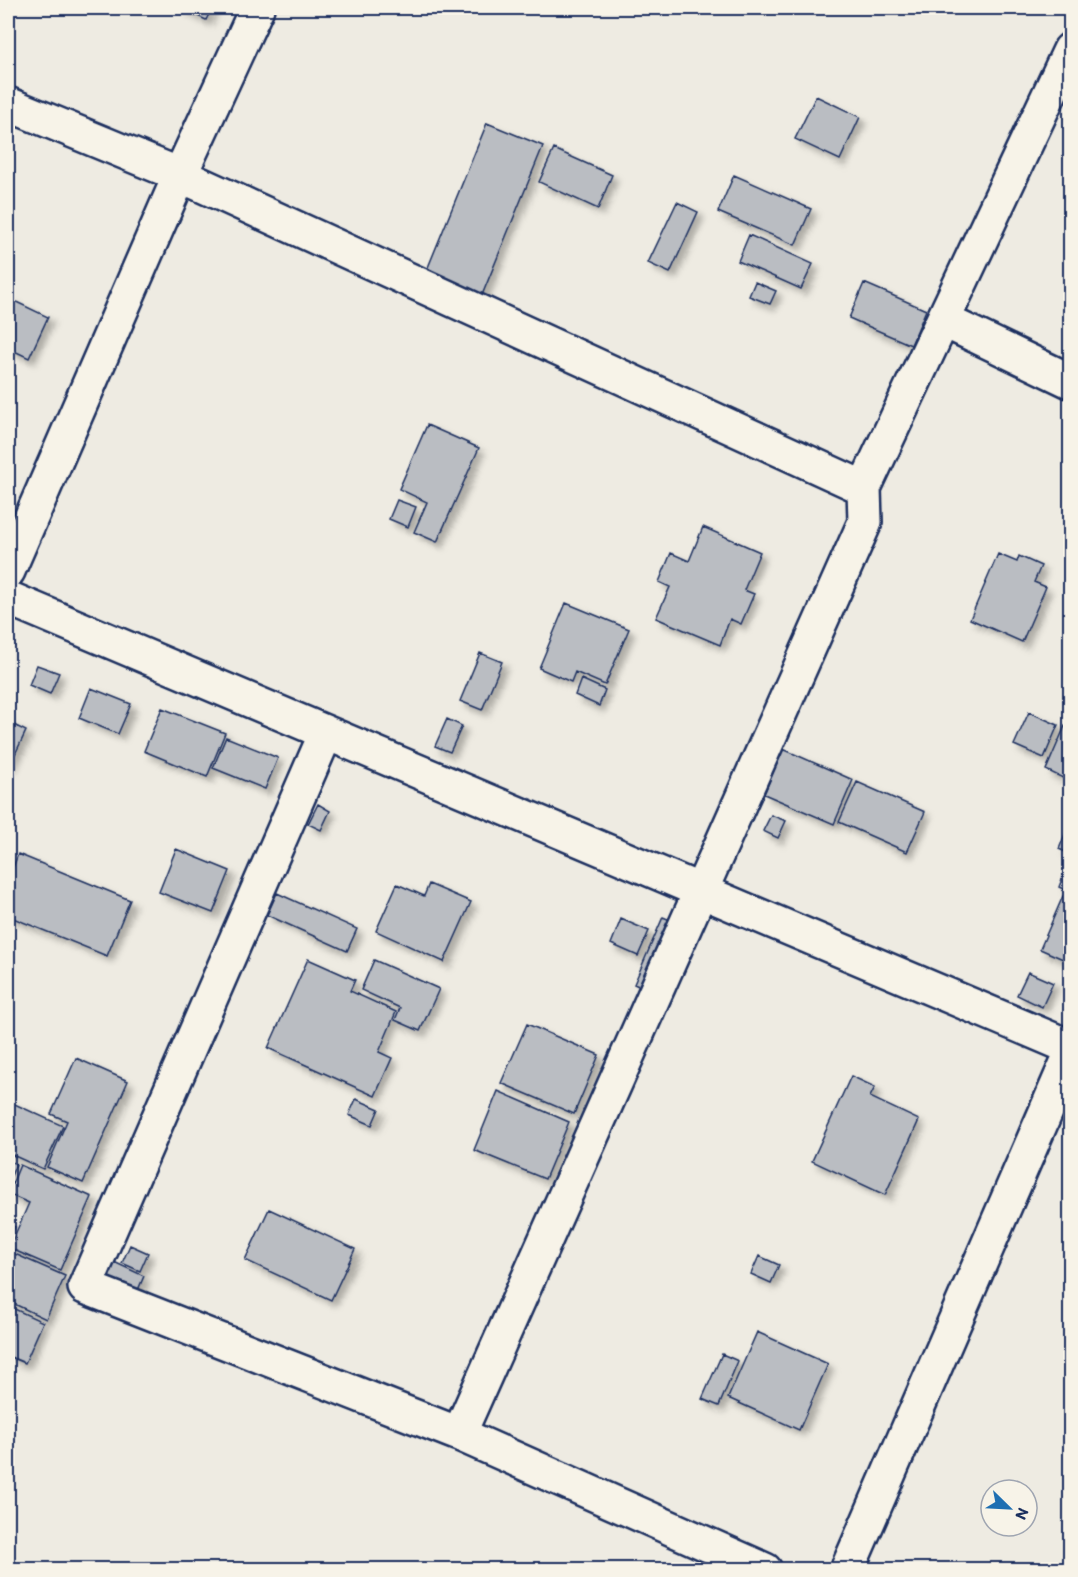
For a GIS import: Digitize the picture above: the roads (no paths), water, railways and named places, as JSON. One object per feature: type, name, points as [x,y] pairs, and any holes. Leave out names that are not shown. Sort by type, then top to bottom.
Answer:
[{"type":"street","points":[[8,571],[180,175],[257,8]]},
{"type":"street","points":[[459,1434],[865,522],[864,488],[1071,50]]},
{"type":"street","points":[[8,104],[180,175],[864,488]]},
{"type":"street","points":[[943,320],[1071,381]]},
{"type":"street","points":[[8,598],[1071,1047]]},
{"type":"street","points":[[326,733],[86,1287],[459,1434],[765,1569]]},
{"type":"street","points":[[847,1569],[1071,1056]]}]
